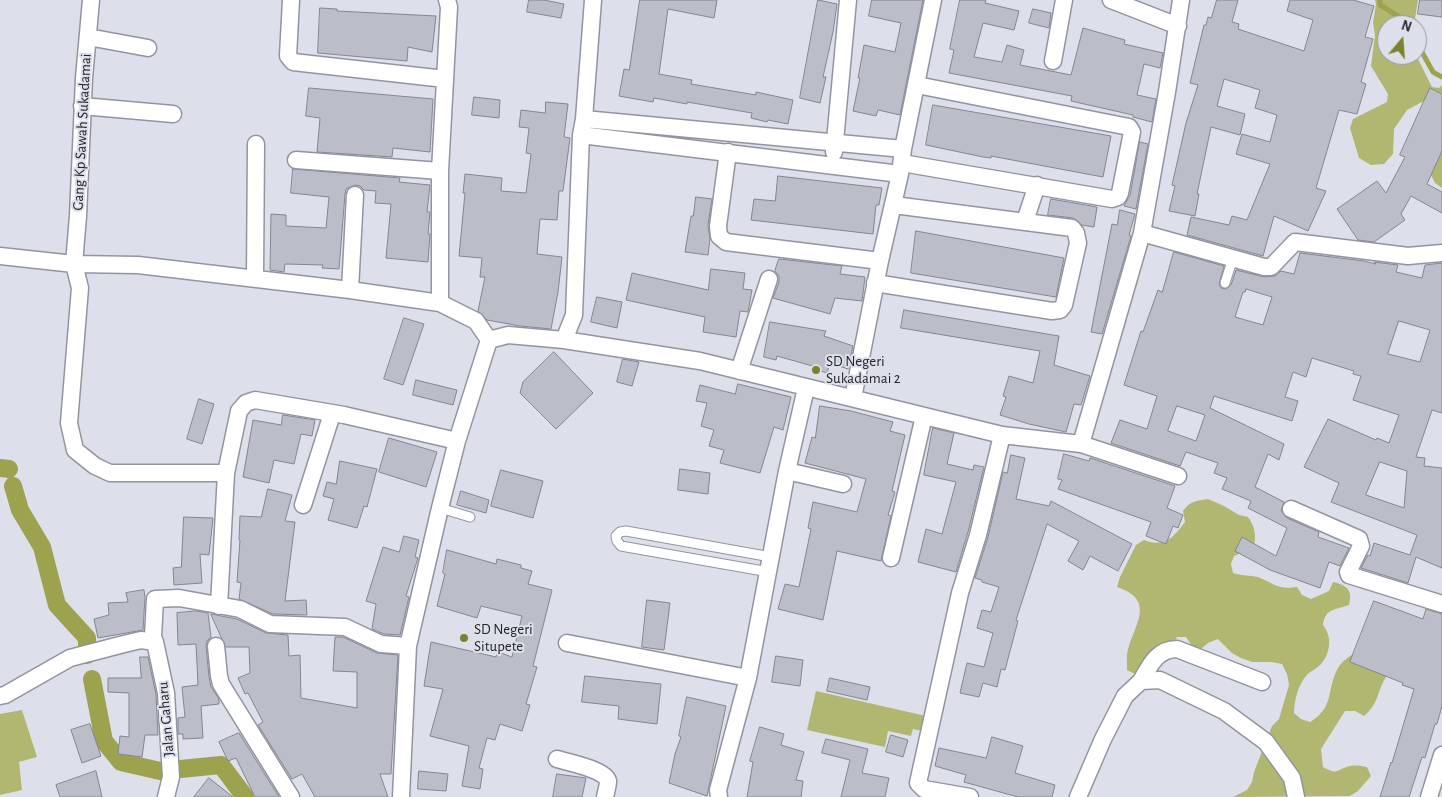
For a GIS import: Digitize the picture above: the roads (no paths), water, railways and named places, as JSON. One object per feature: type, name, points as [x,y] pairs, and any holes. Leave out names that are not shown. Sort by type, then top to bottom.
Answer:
[{"type":"street","name":"Gang Kp Sawah Sukadamai","points":[[91,0],[82,106],[78,216],[74,264],[80,288],[69,423],[75,450],[95,466],[110,473],[226,473]]},
{"type":"street","points":[[291,0],[288,56],[293,62],[445,79]]},
{"type":"street","points":[[440,303],[440,172],[449,7],[447,0]]},
{"type":"street","points":[[564,340],[574,315],[581,135],[584,119],[593,0]]},
{"type":"street","points":[[832,165],[836,143],[848,0]]},
{"type":"street","points":[[853,398],[880,261],[894,205],[933,0]]},
{"type":"street","points":[[1053,61],[1064,0]]},
{"type":"street","points":[[1111,0],[1178,26]]},
{"type":"street","points":[[1081,444],[1142,233],[1181,0]]},
{"type":"street","points":[[88,37],[148,48]]},
{"type":"street","points":[[584,119],[836,143],[902,162],[1112,199],[1118,197],[1132,132],[1129,127],[917,85]]},
{"type":"street","points":[[82,106],[173,114]]},
{"type":"street","points":[[700,149],[701,130]]},
{"type":"street","points":[[581,135],[832,165],[902,162]]},
{"type":"street","points":[[255,279],[256,144]]},
{"type":"street","points":[[728,152],[718,226],[719,236],[726,242],[880,261]]},
{"type":"street","points":[[296,160],[440,172]]},
{"type":"street","points":[[1025,221],[1037,186]]},
{"type":"street","points":[[350,290],[355,195]]},
{"type":"street","points":[[876,283],[1052,311],[1060,310],[1064,305],[1078,243],[1076,233],[1072,228],[894,205]]},
{"type":"street","points":[[1142,233],[1264,267],[1271,267],[1295,242],[1408,256],[1442,253]]},
{"type":"street","points":[[0,256],[74,264],[138,265],[350,290],[440,303],[476,322],[489,340]]},
{"type":"street","points":[[739,371],[768,279]]},
{"type":"street","points":[[489,340],[508,335],[564,340],[683,358],[1002,434],[1081,444],[1178,476]]},
{"type":"street","points":[[401,797],[408,646],[457,442],[489,340]]},
{"type":"street","points":[[719,797],[718,790],[748,678],[787,471],[806,388]]},
{"type":"street","points":[[408,646],[382,644],[345,626],[270,624],[240,610],[219,606],[226,473],[239,411],[246,403],[255,400],[344,415],[457,442]]},
{"type":"street","points":[[303,505],[332,414]]},
{"type":"street","points":[[891,558],[924,416]]},
{"type":"street","points":[[970,797],[924,789],[918,783],[960,593],[978,534],[1002,434]]},
{"type":"street","points":[[787,471],[843,484]]},
{"type":"street","points":[[1291,509],[1359,538],[1361,546],[1348,572],[1349,575],[1442,604]]},
{"type":"street","name":"Jalan Gaharu","points":[[166,797],[171,777],[166,693],[153,637],[155,599],[179,598],[219,606]]},
{"type":"street","points":[[0,696],[5,695],[70,658],[141,640],[155,642]]},
{"type":"street","points":[[567,643],[748,678]]},
{"type":"street","points":[[216,646],[221,684],[291,797]]},
{"type":"street","points":[[1078,797],[1102,739],[1125,696],[1141,681],[1158,654],[1169,649],[1177,649],[1262,682]]},
{"type":"street","points":[[1141,681],[1160,680],[1224,711],[1266,742],[1292,778],[1296,797]]},
{"type":"street","points":[[1429,797],[1442,755]]},
{"type":"street","points":[[557,759],[598,771],[605,775],[608,782],[605,797]]},
{"type":"lane","points":[[1225,283],[1232,258]]},
{"type":"lane","points":[[440,508],[470,517]]},
{"type":"lane","points":[[626,531],[770,565],[621,546],[616,536],[620,532],[626,531]]},
{"type":"waterway","points":[[1380,0],[1380,5],[1396,15]]},
{"type":"waterway","points":[[1427,61],[1433,72],[1442,77]]},
{"type":"waterway","points":[[0,468],[9,469]]},
{"type":"waterway","points":[[13,486],[20,510],[42,547],[57,605],[87,638],[87,655]]},
{"type":"waterway","points":[[92,679],[104,741],[121,762],[160,771],[221,765],[245,797]]},
{"type":"place","name":"SD Negeri Sukadamai 2","points":[[816,370]]},
{"type":"place","name":"SD Negeri Situpete","points":[[464,638]]}]
